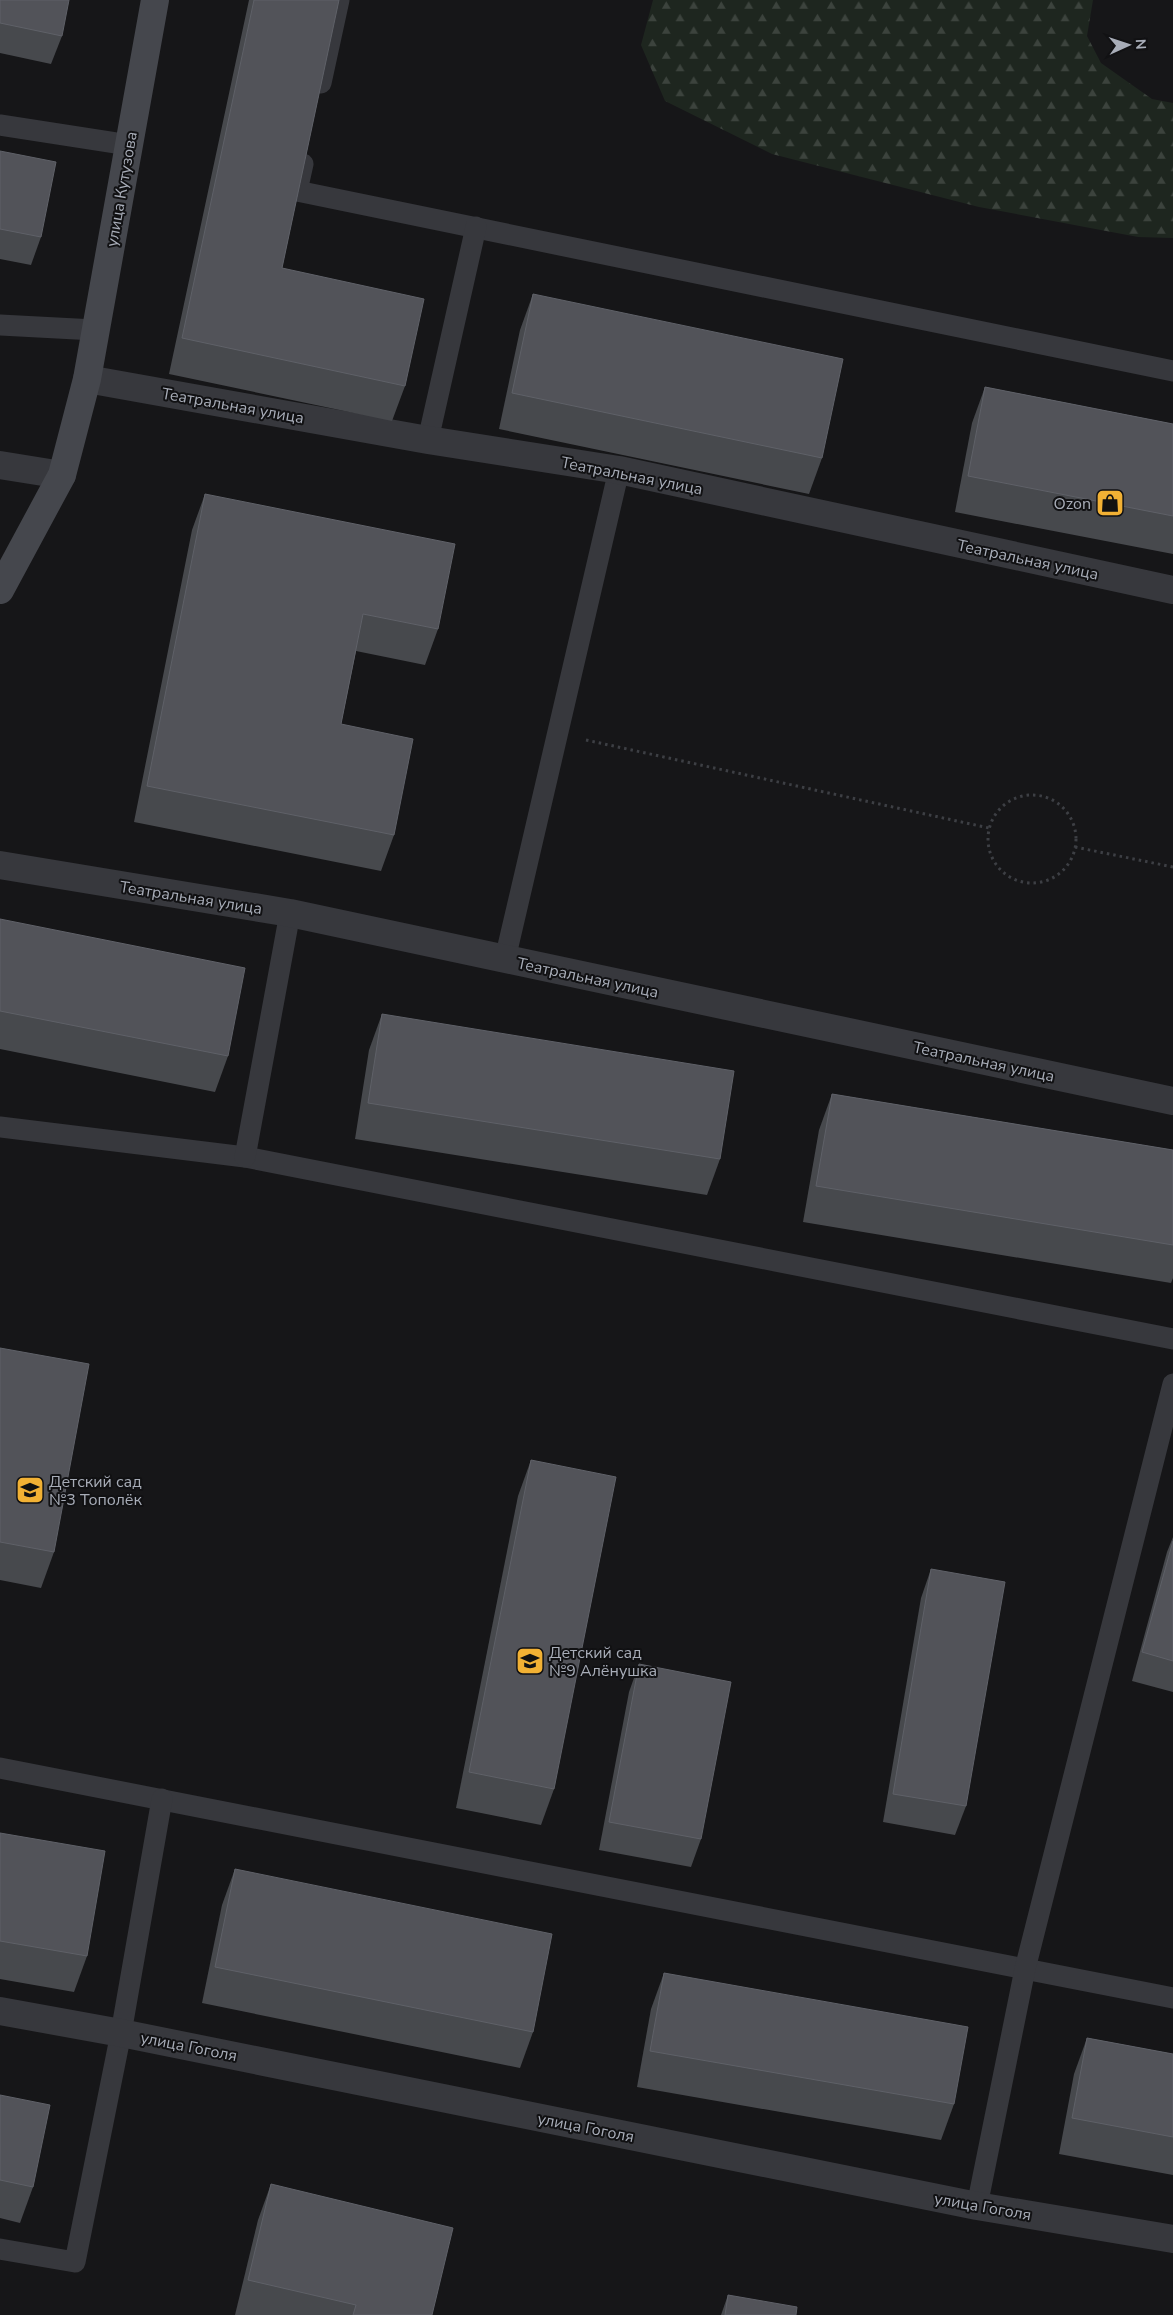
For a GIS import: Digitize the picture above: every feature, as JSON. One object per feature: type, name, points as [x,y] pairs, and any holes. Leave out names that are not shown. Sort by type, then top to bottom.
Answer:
[{"type":"street","name":"улица Кутузова","points":[[0,590],[62,475],[87,379],[155,0]]},
{"type":"street","name":"Театральная улица","points":[[87,379],[428,440],[619,470],[1173,590]]},
{"type":"street","points":[[0,465],[62,475]]},
{"type":"street","name":"Театральная улица","points":[[0,865],[290,913],[1173,1101]]},
{"type":"street","name":"улица Гоголя","points":[[0,2011],[120,2033],[977,2206],[1173,2239]]},
{"type":"lane","points":[[316,105],[340,0]]},
{"type":"lane","points":[[0,125],[129,145]]},
{"type":"lane","points":[[308,143],[297,191],[1173,371]]},
{"type":"lane","points":[[428,440],[476,228]]},
{"type":"lane","points":[[0,325],[95,330]]},
{"type":"lane","points":[[505,959],[619,470]]},
{"type":"lane","points":[[246,1157],[290,913]]},
{"type":"lane","points":[[0,1127],[246,1157],[1173,1339]]},
{"type":"lane","points":[[977,2206],[1025,1969],[1173,1384]]},
{"type":"lane","points":[[0,1768],[1173,1998]]},
{"type":"lane","points":[[0,2249],[75,2262],[120,2033],[162,1800]]},
{"type":"path","points":[[557,734],[989,828]]},
{"type":"path","points":[[1033,795],[1047,798],[1060,806],[1070,818],[1075,832],[1075,847],[1069,863],[1058,875],[1042,882],[1026,883],[1011,878],[999,869],[991,856],[988,842],[989,828],[995,814],[1005,804],[1018,797],[1033,795]]},
{"type":"path","points":[[1075,847],[1173,867]]},
{"type":"green space","points":[[653,0],[1093,0],[1087,36],[1101,63],[1152,99],[1173,103],[1173,238],[1138,237],[979,207],[772,154],[665,101],[641,45]]},
{"type":"building","points":[[0,0],[69,0],[62,36],[0,23]]},
{"type":"building","points":[[254,0],[339,0],[282,268],[424,299],[405,386],[182,338]]},
{"type":"building","points":[[0,151],[56,162],[41,237],[0,229]]},
{"type":"building","points":[[533,294],[843,359],[822,458],[512,393]]},
{"type":"building","points":[[985,387],[1173,424],[1173,516],[968,476]]},
{"type":"building","points":[[205,494],[455,544],[438,629],[363,614],[341,724],[413,739],[394,835],[147,786]]},
{"type":"building","points":[[0,919],[245,968],[228,1056],[0,1011]]},
{"type":"building","points":[[382,1014],[734,1071],[720,1159],[368,1103]]},
{"type":"building","points":[[832,1094],[1173,1150],[1173,1245],[816,1186]]},
{"type":"building","name":"Детский сад №3 Тополёк","points":[[0,1348],[89,1364],[54,1552],[0,1542]]},
{"type":"building","name":"Детский сад №9 Алёнушка","points":[[531,1460],[616,1477],[554,1789],[469,1772]]},
{"type":"building","points":[[1173,1541],[1173,1661],[1142,1652]]},
{"type":"building","points":[[931,1569],[1005,1582],[966,1806],[893,1794]]},
{"type":"building","name":"Детский сад №9 Алёнушка","points":[[639,1664],[731,1682],[701,1839],[609,1822]]},
{"type":"building","points":[[0,1833],[105,1851],[87,1956],[0,1941]]},
{"type":"building","points":[[235,1869],[552,1934],[533,2032],[215,1967]]},
{"type":"building","points":[[664,1973],[968,2027],[954,2104],[650,2051]]},
{"type":"building","points":[[1087,2038],[1173,2054],[1173,2137],[1072,2118]]},
{"type":"building","points":[[0,2095],[50,2105],[33,2187],[0,2180]]},
{"type":"building","points":[[271,2184],[453,2228],[432,2315],[353,2315],[356,2305],[248,2280]]},
{"type":"building","points":[[728,2295],[797,2307],[796,2315],[725,2315]]},
{"type":"place","name":"Ozon","points":[[1110,503]]},
{"type":"place","name":"Детский сад №3 Тополёк","points":[[30,1490]]},
{"type":"place","name":"Детский сад №9 Алёнушка","points":[[530,1661]]}]
